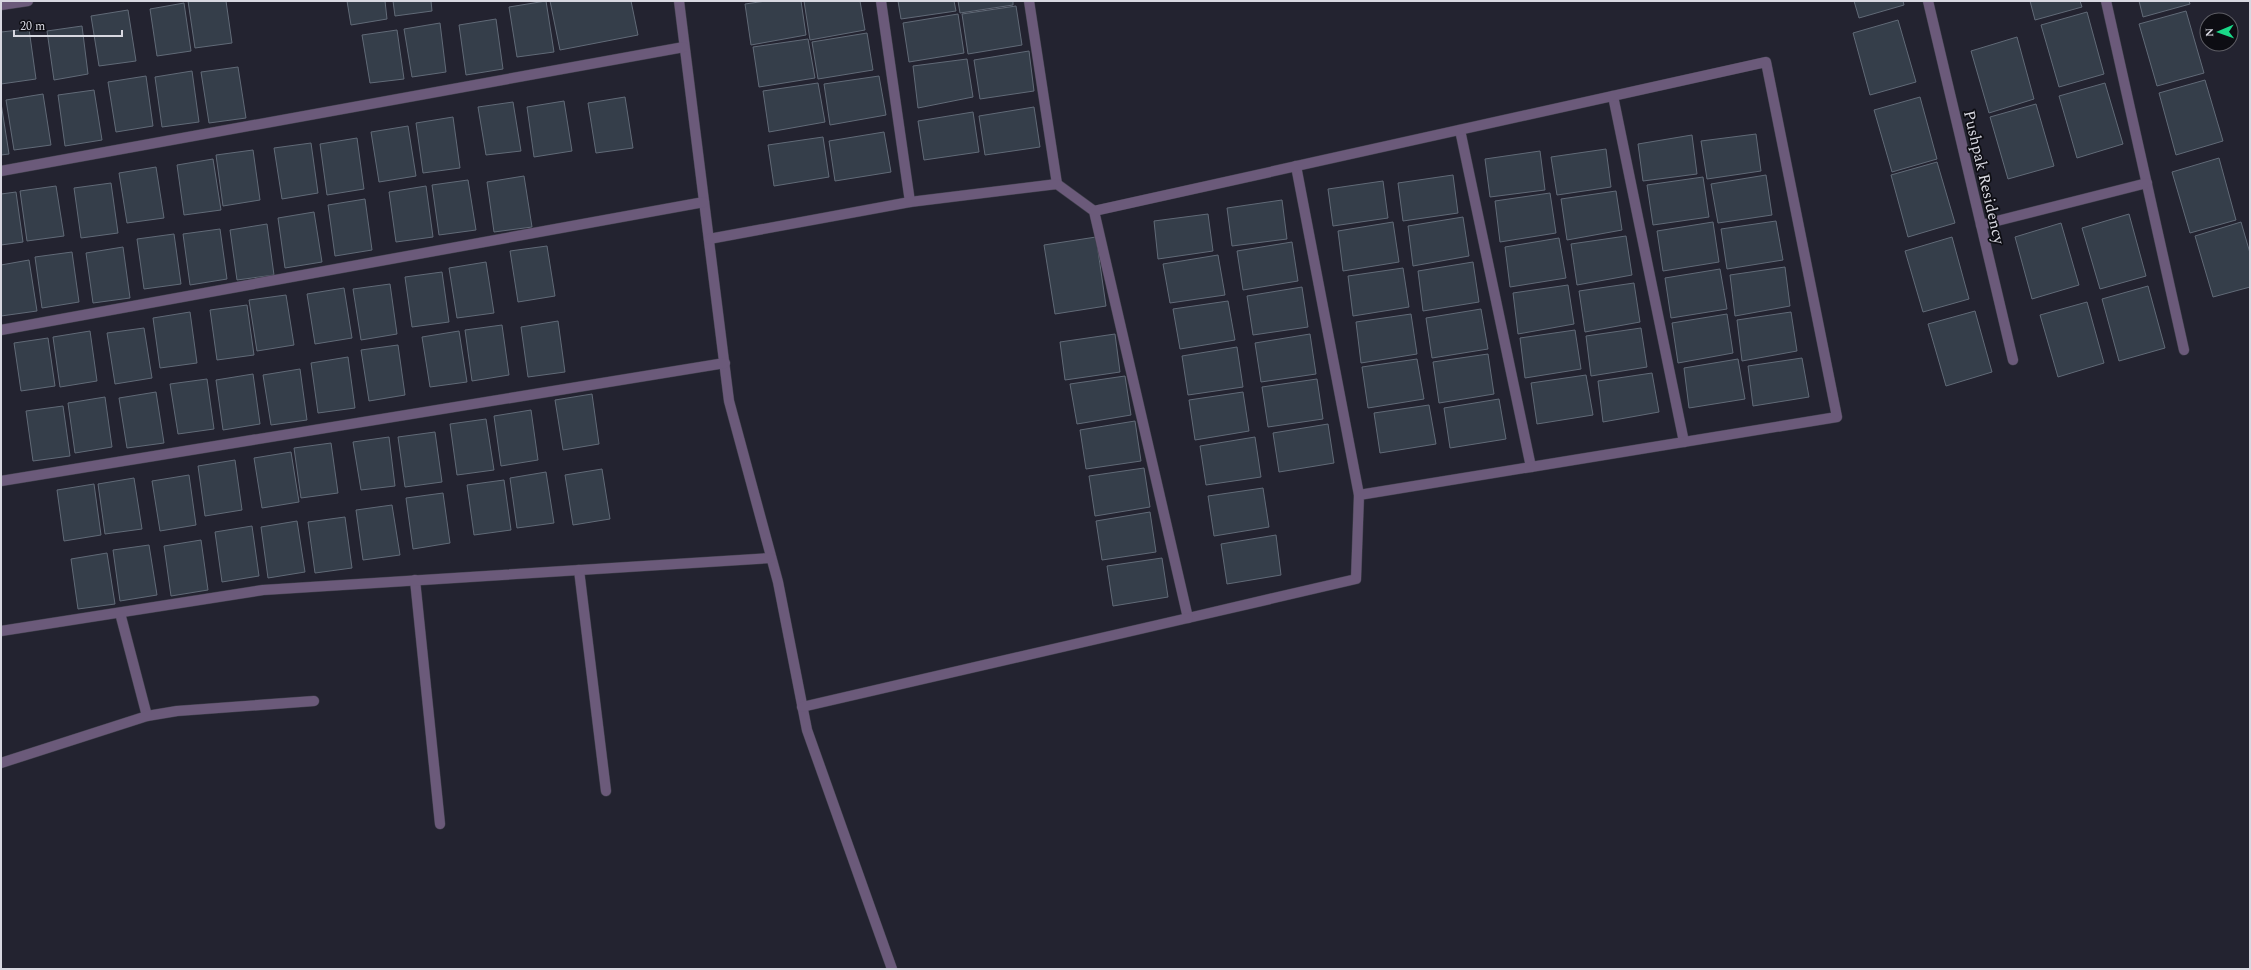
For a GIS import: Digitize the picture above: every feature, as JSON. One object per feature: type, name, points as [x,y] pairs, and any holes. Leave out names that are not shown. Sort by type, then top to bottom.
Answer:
[{"type":"street","points":[[1,5],[28,1]]},
{"type":"street","points":[[678,1],[729,401],[771,558],[807,730],[892,969]]},
{"type":"street","points":[[881,1],[910,202]]},
{"type":"street","points":[[1030,1],[1057,184]]},
{"type":"street","name":"Pushpak Residency","points":[[1928,1],[2013,360]]},
{"type":"street","points":[[2106,1],[2184,350]]},
{"type":"street","points":[[1,171],[684,47]]},
{"type":"street","points":[[1094,211],[1766,62],[1837,417],[1359,495]]},
{"type":"street","points":[[1613,96],[1684,442]]},
{"type":"street","points":[[1460,130],[1531,467]]},
{"type":"street","points":[[802,707],[1356,579],[1359,495],[1296,166]]},
{"type":"street","points":[[1981,225],[2147,183]]},
{"type":"street","points":[[709,239],[910,202],[1057,184],[1094,211],[1188,618]]},
{"type":"street","points":[[1,330],[704,202]]},
{"type":"street","points":[[1,481],[725,363]]},
{"type":"street","points":[[1,631],[262,590],[771,558]]},
{"type":"street","points":[[579,570],[606,790]]},
{"type":"street","points":[[415,580],[440,824]]},
{"type":"street","points":[[120,612],[147,716]]},
{"type":"street","points":[[1,763],[147,716],[177,711],[314,701]]},
{"type":"building","points":[[188,1],[226,1],[232,43],[195,48]]},
{"type":"building","points":[[347,1],[385,1],[387,19],[351,25]]},
{"type":"building","points":[[393,1],[431,1],[432,11],[395,16]]},
{"type":"building","points":[[546,1],[554,52],[517,57],[509,7]]},
{"type":"building","points":[[550,1],[631,1],[638,35],[560,50]]},
{"type":"building","points":[[766,1],[801,1],[806,35],[751,45],[745,4]]},
{"type":"building","points":[[804,1],[860,1],[865,30],[810,40]]},
{"type":"building","points":[[898,1],[954,1],[956,11],[901,19]]},
{"type":"building","points":[[958,1],[1013,1],[1013,5],[960,13]]},
{"type":"building","points":[[1854,1],[1903,1],[1904,5],[1859,18]]},
{"type":"building","points":[[2030,1],[2080,1],[2082,7],[2035,20]]},
{"type":"building","points":[[2139,1],[2189,1],[2190,4],[2143,17]]},
{"type":"building","points":[[184,3],[191,51],[157,56],[150,9]]},
{"type":"building","points":[[1016,6],[1022,45],[968,54],[962,14]]},
{"type":"building","points":[[128,10],[136,61],[99,66],[91,16]]},
{"type":"building","points":[[2186,11],[2204,73],[2157,86],[2139,24]]},
{"type":"building","points":[[2087,12],[2104,74],[2059,87],[2041,25]]},
{"type":"building","points":[[958,14],[964,53],[909,62],[903,23]]},
{"type":"building","points":[[496,19],[503,69],[466,75],[459,25]]},
{"type":"building","points":[[1898,20],[1916,82],[1870,95],[1853,33]]},
{"type":"building","points":[[440,23],[446,72],[412,77],[404,29]]},
{"type":"building","points":[[82,26],[88,74],[54,80],[47,31]]},
{"type":"building","points":[[29,29],[36,79],[1,84],[1,32]]},
{"type":"building","points":[[397,30],[404,79],[370,83],[362,35]]},
{"type":"building","points":[[867,33],[873,70],[818,79],[812,42]]},
{"type":"building","points":[[2017,37],[2034,99],[1989,113],[1971,51]]},
{"type":"building","points":[[808,39],[815,78],[759,87],[753,47]]},
{"type":"building","points":[[1029,51],[1034,91],[980,99],[974,60]]},
{"type":"building","points":[[967,59],[973,97],[918,108],[913,66]]},
{"type":"building","points":[[238,67],[246,118],[209,123],[201,72]]},
{"type":"building","points":[[192,71],[199,122],[162,127],[155,77]]},
{"type":"building","points":[[146,76],[153,126],[116,132],[108,82]]},
{"type":"building","points":[[879,76],[886,115],[830,125],[824,84]]},
{"type":"building","points":[[2205,80],[2223,141],[2176,155],[2159,93]]},
{"type":"building","points":[[818,83],[825,122],[769,132],[763,91]]},
{"type":"building","points":[[2105,83],[2123,144],[2077,158],[2059,96]]},
{"type":"building","points":[[94,90],[102,140],[65,146],[58,95]]},
{"type":"building","points":[[43,94],[51,145],[14,150],[6,100]]},
{"type":"building","points":[[625,97],[633,148],[596,153],[588,103]]},
{"type":"building","points":[[1920,97],[1937,159],[1892,172],[1874,110]]},
{"type":"building","points":[[564,101],[572,151],[534,157],[527,107]]},
{"type":"building","points":[[513,102],[521,151],[486,155],[478,107]]},
{"type":"building","points":[[1,103],[9,154],[1,155]]},
{"type":"building","points":[[2036,104],[2054,166],[2008,179],[1990,117]]},
{"type":"building","points":[[1034,107],[1040,147],[985,155],[979,116]]},
{"type":"building","points":[[973,112],[979,152],[924,160],[918,121]]},
{"type":"building","points":[[453,117],[460,168],[423,173],[416,123]]},
{"type":"building","points":[[408,126],[416,176],[379,182],[371,132]]},
{"type":"building","points":[[884,132],[891,172],[835,181],[829,141]]},
{"type":"building","points":[[1756,134],[1761,171],[1707,179],[1701,141]]},
{"type":"building","points":[[1692,135],[1697,174],[1643,181],[1638,144]]},
{"type":"building","points":[[823,137],[829,177],[774,186],[768,145]]},
{"type":"building","points":[[357,138],[364,189],[327,195],[320,144]]},
{"type":"building","points":[[311,143],[318,193],[282,199],[274,148]]},
{"type":"building","points":[[1606,149],[1611,187],[1557,195],[1551,157]]},
{"type":"building","points":[[253,150],[260,200],[223,206],[216,155]]},
{"type":"building","points":[[1540,151],[1545,190],[1490,197],[1485,159]]},
{"type":"building","points":[[2219,158],[2236,220],[2190,233],[2172,172]]},
{"type":"building","points":[[213,159],[221,210],[184,215],[177,165]]},
{"type":"building","points":[[1937,162],[1955,223],[1908,237],[1891,175]]},
{"type":"building","points":[[156,167],[164,218],[127,223],[119,173]]},
{"type":"building","points":[[1453,175],[1458,213],[1403,221],[1398,183]]},
{"type":"building","points":[[1766,175],[1772,215],[1718,223],[1711,184]]},
{"type":"building","points":[[524,176],[532,227],[494,232],[487,182]]},
{"type":"building","points":[[1703,177],[1709,217],[1653,225],[1647,185]]},
{"type":"building","points":[[468,180],[476,230],[439,235],[432,185]]},
{"type":"building","points":[[1383,181],[1388,218],[1333,226],[1328,189]]},
{"type":"building","points":[[111,183],[118,233],[81,238],[74,188]]},
{"type":"building","points":[[56,186],[64,236],[27,241],[20,191]]},
{"type":"building","points":[[426,186],[433,237],[396,242],[389,192]]},
{"type":"building","points":[[1616,191],[1622,230],[1567,240],[1561,199]]},
{"type":"building","points":[[16,192],[23,242],[1,245],[1,194]]},
{"type":"building","points":[[1550,193],[1556,233],[1500,242],[1495,201]]},
{"type":"building","points":[[365,199],[372,250],[335,256],[328,205]]},
{"type":"building","points":[[1282,200],[1287,239],[1232,246],[1227,208]]},
{"type":"building","points":[[314,212],[322,262],[285,268],[278,218]]},
{"type":"building","points":[[1208,214],[1213,251],[1158,259],[1154,221]]},
{"type":"building","points":[[2129,214],[2146,276],[2100,289],[2082,228]]},
{"type":"building","points":[[1463,217],[1469,256],[1413,266],[1408,226]]},
{"type":"building","points":[[1776,221],[1783,260],[1727,269],[1721,229]]},
{"type":"building","points":[[1393,222],[1399,262],[1343,271],[1338,231]]},
{"type":"building","points":[[1713,222],[1719,262],[1663,271],[1657,231]]},
{"type":"building","points":[[2241,222],[2250,253],[2250,287],[2213,297],[2195,236]]},
{"type":"building","points":[[2061,223],[2079,285],[2032,299],[2015,237]]},
{"type":"building","points":[[267,224],[274,275],[237,280],[230,230]]},
{"type":"building","points":[[220,229],[227,279],[190,285],[183,234]]},
{"type":"building","points":[[174,234],[181,284],[144,289],[137,239]]},
{"type":"building","points":[[1626,236],[1632,275],[1577,285],[1571,244]]},
{"type":"building","points":[[1096,237],[1106,306],[1055,314],[1044,245]]},
{"type":"building","points":[[1952,237],[1969,299],[1923,312],[1905,251]]},
{"type":"building","points":[[1559,238],[1566,278],[1510,287],[1505,247]]},
{"type":"building","points":[[1292,242],[1298,281],[1243,290],[1237,251]]},
{"type":"building","points":[[547,246],[555,296],[518,302],[510,251]]},
{"type":"building","points":[[123,247],[130,298],[93,303],[86,253]]},
{"type":"building","points":[[72,252],[79,302],[42,308],[35,257]]},
{"type":"building","points":[[1218,255],[1225,295],[1170,303],[1163,264]]},
{"type":"building","points":[[29,260],[37,311],[1,316],[1,265]]},
{"type":"building","points":[[486,262],[494,313],[457,318],[449,268]]},
{"type":"building","points":[[1473,262],[1479,302],[1423,311],[1418,271]]},
{"type":"building","points":[[1785,267],[1790,306],[1735,316],[1730,275]]},
{"type":"building","points":[[1403,268],[1409,307],[1353,316],[1348,276]]},
{"type":"building","points":[[1720,269],[1727,309],[1671,318],[1665,278]]},
{"type":"building","points":[[442,272],[449,322],[412,327],[405,277]]},
{"type":"building","points":[[1634,283],[1640,322],[1585,332],[1579,291]]},
{"type":"building","points":[[390,284],[397,334],[361,340],[353,289]]},
{"type":"building","points":[[1568,285],[1574,324],[1518,334],[1513,293]]},
{"type":"building","points":[[2148,286],[2165,348],[2119,361],[2102,299]]},
{"type":"building","points":[[1302,287],[1308,327],[1253,335],[1247,296]]},
{"type":"building","points":[[344,288],[352,338],[315,344],[307,294]]},
{"type":"building","points":[[286,295],[294,345],[257,351],[249,300]]},
{"type":"building","points":[[1228,301],[1235,340],[1180,349],[1173,309]]},
{"type":"building","points":[[2087,302],[2104,363],[2058,377],[2040,315]]},
{"type":"building","points":[[247,305],[254,355],[217,360],[210,310]]},
{"type":"building","points":[[1481,309],[1488,349],[1432,358],[1426,318]]},
{"type":"building","points":[[1975,311],[1992,372],[1946,386],[1928,324]]},
{"type":"building","points":[[190,312],[197,363],[160,368],[153,318]]},
{"type":"building","points":[[1791,312],[1797,351],[1742,361],[1737,320]]},
{"type":"building","points":[[1411,314],[1417,354],[1361,363],[1356,322]]},
{"type":"building","points":[[1727,314],[1733,353],[1678,363],[1672,323]]},
{"type":"building","points":[[558,321],[565,372],[528,377],[521,327]]},
{"type":"building","points":[[502,325],[509,375],[472,381],[465,330]]},
{"type":"building","points":[[144,328],[152,378],[115,384],[107,333]]},
{"type":"building","points":[[1641,328],[1647,367],[1591,376],[1586,336]]},
{"type":"building","points":[[1575,330],[1581,369],[1525,378],[1520,338]]},
{"type":"building","points":[[90,331],[97,381],[60,387],[53,337]]},
{"type":"building","points":[[459,331],[467,382],[430,387],[422,337]]},
{"type":"building","points":[[1115,334],[1120,372],[1065,380],[1060,342]]},
{"type":"building","points":[[1310,334],[1316,374],[1261,382],[1255,343]]},
{"type":"building","points":[[48,338],[55,386],[21,391],[14,343]]},
{"type":"building","points":[[398,345],[405,395],[369,401],[361,350]]},
{"type":"building","points":[[1237,347],[1243,387],[1188,395],[1182,356]]},
{"type":"building","points":[[1488,354],[1494,394],[1439,403],[1433,362]]},
{"type":"building","points":[[348,357],[355,408],[318,413],[311,363]]},
{"type":"building","points":[[1802,358],[1809,397],[1753,406],[1748,366]]},
{"type":"building","points":[[1417,359],[1424,399],[1368,408],[1362,367]]},
{"type":"building","points":[[1738,359],[1745,399],[1689,408],[1684,368]]},
{"type":"building","points":[[300,369],[307,420],[271,425],[263,375]]},
{"type":"building","points":[[1652,373],[1659,412],[1603,422],[1598,381]]},
{"type":"building","points":[[253,374],[260,424],[223,430],[216,380]]},
{"type":"building","points":[[1586,375],[1593,415],[1537,424],[1531,383]]},
{"type":"building","points":[[1125,376],[1131,415],[1077,424],[1070,384]]},
{"type":"building","points":[[207,379],[214,429],[178,434],[170,384]]},
{"type":"building","points":[[1317,379],[1323,419],[1268,427],[1262,387]]},
{"type":"building","points":[[156,392],[164,443],[127,448],[119,398]]},
{"type":"building","points":[[1243,392],[1249,431],[1195,440],[1189,400]]},
{"type":"building","points":[[592,394],[599,444],[563,450],[555,400]]},
{"type":"building","points":[[105,397],[112,447],[75,453],[68,403]]},
{"type":"building","points":[[1499,399],[1506,439],[1450,448],[1444,408]]},
{"type":"building","points":[[1429,405],[1436,444],[1380,453],[1374,413]]},
{"type":"building","points":[[63,406],[70,456],[33,461],[26,411]]},
{"type":"building","points":[[531,410],[538,460],[501,466],[494,416]]},
{"type":"building","points":[[486,419],[494,470],[457,475],[450,424]]},
{"type":"building","points":[[1135,421],[1141,461],[1086,469],[1080,430]]},
{"type":"building","points":[[1328,424],[1334,463],[1279,472],[1273,433]]},
{"type":"building","points":[[435,432],[442,482],[405,487],[398,437]]},
{"type":"building","points":[[389,437],[395,486],[361,490],[353,442]]},
{"type":"building","points":[[1255,437],[1261,477],[1206,485],[1200,446]]},
{"type":"building","points":[[331,443],[338,493],[301,498],[294,448]]},
{"type":"building","points":[[291,452],[299,502],[262,508],[254,458]]},
{"type":"building","points":[[235,460],[242,510],[205,516],[198,466]]},
{"type":"building","points":[[1144,468],[1150,507],[1095,516],[1089,476]]},
{"type":"building","points":[[602,469],[610,519],[573,525],[565,475]]},
{"type":"building","points":[[546,472],[554,523],[517,528],[510,478]]},
{"type":"building","points":[[189,475],[196,525],[160,531],[152,481]]},
{"type":"building","points":[[134,478],[142,529],[105,534],[98,484]]},
{"type":"building","points":[[504,480],[511,530],[474,535],[467,485]]},
{"type":"building","points":[[94,484],[101,535],[64,541],[57,490]]},
{"type":"building","points":[[1263,488],[1269,527],[1214,536],[1208,496]]},
{"type":"building","points":[[443,493],[450,543],[413,549],[406,498]]},
{"type":"building","points":[[392,505],[400,555],[363,560],[356,510]]},
{"type":"building","points":[[1150,512],[1156,552],[1102,560],[1096,521]]},
{"type":"building","points":[[345,517],[352,568],[315,573],[308,522]]},
{"type":"building","points":[[297,521],[305,572],[268,578],[261,527]]},
{"type":"building","points":[[252,526],[259,576],[222,582],[215,532]]},
{"type":"building","points":[[1276,535],[1281,575],[1227,584],[1221,544]]},
{"type":"building","points":[[201,540],[208,590],[171,596],[164,546]]},
{"type":"building","points":[[149,545],[157,595],[120,601],[113,550]]},
{"type":"building","points":[[107,553],[115,604],[78,609],[71,559]]},
{"type":"building","points":[[1162,558],[1168,597],[1113,606],[1107,566]]}]
